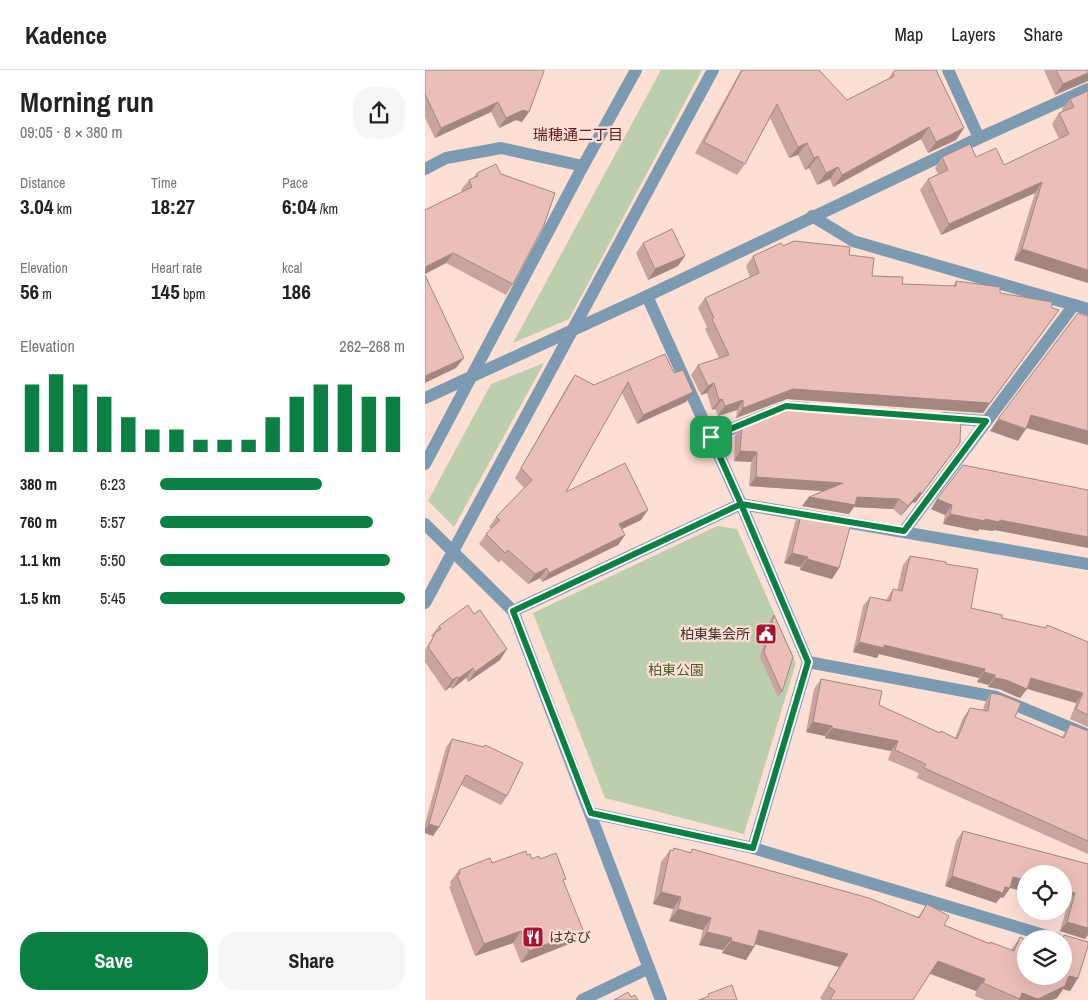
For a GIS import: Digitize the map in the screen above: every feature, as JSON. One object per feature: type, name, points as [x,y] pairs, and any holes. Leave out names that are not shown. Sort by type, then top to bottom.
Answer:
[{"type":"street","points":[[425,464],[636,70]]},
{"type":"street","points":[[425,603],[713,70]]},
{"type":"street","points":[[948,70],[979,138]]},
{"type":"street","points":[[425,398],[647,296],[979,138],[1088,89]]},
{"type":"street","points":[[425,169],[446,158],[501,148],[583,166]]},
{"type":"street","points":[[813,216],[853,241],[1088,308]]},
{"type":"street","points":[[647,296],[741,504],[808,662],[753,848]]},
{"type":"street","points":[[904,531],[1074,305]]},
{"type":"street","points":[[711,437],[786,406],[824,409]]},
{"type":"street","points":[[929,417],[986,421]]},
{"type":"street","points":[[513,611],[741,504],[1088,564]]},
{"type":"street","points":[[425,524],[513,611],[661,1000]]},
{"type":"street","points":[[808,662],[996,697],[1088,735]]},
{"type":"street","points":[[591,813],[753,848],[1027,930]]},
{"type":"street","points":[[582,1000],[649,968]]},
{"type":"green space","points":[[661,70],[702,70],[569,319],[513,343]]},
{"type":"green space","points":[[544,363],[454,527],[428,501],[491,384]]},
{"type":"green space","name":"柏東公園","points":[[717,526],[737,529],[796,663],[744,834],[605,798],[533,613]]},
{"type":"building","points":[[425,70],[544,71],[529,112],[523,110],[506,118],[498,102],[441,128],[425,94]]},
{"type":"building","points":[[742,70],[819,70],[847,100],[894,76],[893,72],[897,70],[936,70],[964,128],[936,142],[929,127],[842,175],[838,167],[826,173],[818,156],[814,158],[807,143],[798,147],[777,104],[745,164],[704,142]]},
{"type":"building","points":[[1056,70],[1088,70],[1088,73],[1063,84]]},
{"type":"building","points":[[1088,91],[1088,270],[1022,249],[1042,182],[949,224],[928,179],[948,170],[942,157],[970,144],[976,157],[996,148],[1004,165],[1069,134],[1059,113],[1074,107],[1070,99]]},
{"type":"building","points":[[496,164],[501,174],[555,193],[544,225],[513,284],[453,253],[425,267],[425,210],[472,187],[469,180],[478,176],[477,173]]},
{"type":"building","points":[[672,229],[685,256],[655,269],[643,243]]},
{"type":"building","points":[[794,241],[850,247],[849,255],[874,258],[872,276],[903,277],[902,284],[956,286],[956,281],[1000,287],[1000,293],[1052,302],[1052,308],[1059,310],[990,403],[793,389],[743,408],[743,400],[725,406],[722,399],[719,400],[714,383],[708,386],[698,365],[729,355],[712,319],[714,318],[705,298],[759,273],[753,256],[781,243],[783,246]]},
{"type":"building","points":[[425,275],[464,358],[425,376]]},
{"type":"building","points":[[1078,313],[1088,316],[1088,431],[1031,415],[1026,429],[998,419]]},
{"type":"building","points":[[665,354],[674,373],[683,370],[693,392],[643,415],[628,382],[566,492],[625,463],[648,510],[619,524],[625,535],[549,573],[547,568],[535,574],[508,550],[505,553],[486,534],[500,520],[496,517],[532,480],[521,468],[575,375],[594,385]]},
{"type":"building","points":[[794,406],[961,417],[960,443],[922,493],[920,492],[908,506],[899,499],[857,497],[855,505],[809,497],[843,483],[756,477],[757,452],[740,451],[742,427]]},
{"type":"building","points":[[963,465],[1088,490],[1088,537],[1000,520],[999,522],[985,519],[985,521],[950,514],[952,505],[937,499]]},
{"type":"building","points":[[802,511],[852,520],[839,568],[792,553]]},
{"type":"building","points":[[910,556],[978,569],[971,608],[1002,615],[1002,618],[1046,628],[1047,625],[1088,642],[1088,715],[1076,709],[1083,693],[1031,678],[1027,689],[1006,680],[995,678],[995,675],[984,672],[985,669],[884,645],[884,648],[859,642],[870,597],[890,601],[893,589],[902,591]]},
{"type":"building","points":[[468,605],[474,614],[480,610],[507,649],[475,672],[473,668],[459,678],[457,677],[452,680],[428,647],[436,632],[441,629],[439,626]]},
{"type":"building","points":[[774,615],[793,657],[782,692],[764,652]]},
{"type":"building","points":[[821,679],[882,691],[879,705],[957,739],[970,708],[988,711],[991,693],[1021,703],[1015,717],[1064,738],[1070,724],[1088,731],[1088,841],[924,768],[926,764],[895,750],[898,741],[832,728],[832,726],[813,722]]},
{"type":"building","points":[[452,739],[484,747],[485,745],[523,763],[507,796],[466,775],[439,827],[429,824]]},
{"type":"building","points":[[963,831],[1088,864],[1088,928],[1067,922],[1068,920],[1072,920],[1072,904],[1075,893],[1072,892],[1072,865],[1017,865],[1017,878],[1013,877],[1010,888],[1005,887],[1003,893],[952,876]]},
{"type":"building","points":[[674,848],[691,853],[692,849],[869,898],[919,918],[927,904],[949,916],[944,925],[990,944],[990,942],[1014,951],[1017,944],[1017,985],[1065,985],[1038,999],[1022,993],[1020,999],[983,983],[985,979],[938,961],[913,1000],[830,1000],[835,991],[828,986],[848,954],[759,930],[754,947],[731,941],[732,938],[707,932],[711,918],[678,909],[681,897],[661,892],[670,850],[673,851]]},
{"type":"building","points":[[526,851],[527,855],[530,854],[532,859],[539,856],[540,859],[556,853],[566,879],[563,880],[583,930],[529,951],[521,931],[484,944],[457,875],[460,874],[459,870],[490,858],[492,863]]},
{"type":"building","points":[[1072,937],[1088,942],[1078,978],[1072,977]]},
{"type":"building","points":[[732,985],[737,1000],[699,1000],[709,996],[708,994]]},
{"type":"building","points":[[628,992],[631,997],[635,995],[638,1000],[614,1000]]},
{"type":"place","name":"柏東集会所","points":[[766,634]]},
{"type":"place","name":"はなび","points":[[533,937]]},
{"type":"district","name":"瑞穂通二丁目","points":[[578,135]]},
{"type":"route","points":[[711,437],[741,504],[513,611],[591,813],[753,848],[808,662],[741,504],[904,531],[986,421],[786,406],[711,437]]}]
